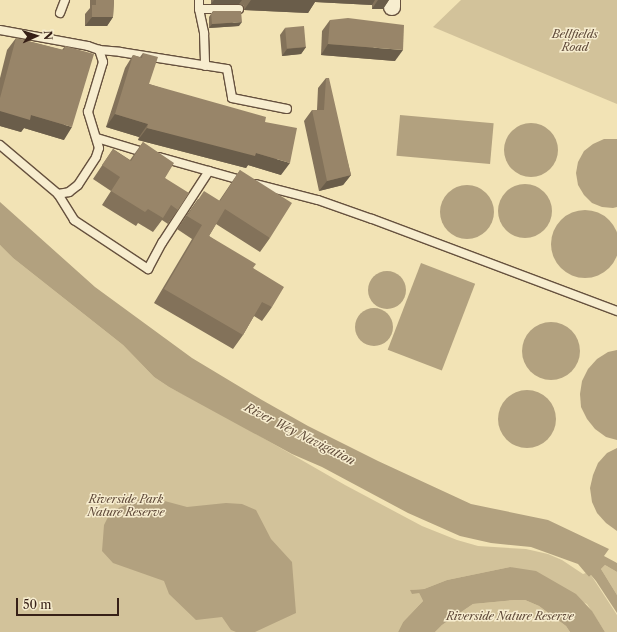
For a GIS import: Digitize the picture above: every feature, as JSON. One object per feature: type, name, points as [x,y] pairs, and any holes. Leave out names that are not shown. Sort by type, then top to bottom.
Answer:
[{"type":"lane","points":[[60,13],[65,0]]},
{"type":"lane","points":[[199,0],[199,9],[204,33],[205,66]]},
{"type":"lane","points":[[199,9],[239,9]]},
{"type":"lane","points":[[0,30],[88,46],[99,50],[227,69],[232,98],[287,109]]},
{"type":"lane","points":[[58,194],[69,192],[78,185],[96,157],[99,148],[97,138],[91,127],[88,112],[103,62],[99,50]]},
{"type":"lane","points":[[97,138],[209,171],[318,200],[617,311]]},
{"type":"lane","points":[[0,146],[58,194],[74,220],[148,269],[162,243],[209,171]]},
{"type":"green space","name":"Bellfields Road","points":[[461,0],[617,0],[617,104],[433,27]]},
{"type":"green space","name":"Riverside Park Nature Reserve","points":[[0,245],[13,258],[123,345],[154,377],[169,387],[216,411],[345,485],[422,526],[457,540],[478,546],[526,549],[548,554],[562,560],[583,574],[586,573],[589,577],[591,575],[617,615],[617,632],[605,632],[587,604],[510,567],[447,580],[424,589],[411,590],[419,593],[423,601],[403,622],[398,632],[0,632]]},
{"type":"green space","points":[[605,565],[617,572],[617,595],[601,569]]},
{"type":"green space","name":"Riverside Nature Reserve","points":[[525,600],[539,606],[566,626],[570,632],[435,632],[442,625],[473,604]]},
{"type":"water","points":[[400,115],[494,123],[490,164],[396,156]]},
{"type":"water","points":[[531,123],[541,125],[550,131],[556,140],[558,150],[556,160],[550,169],[541,175],[531,177],[521,175],[512,169],[506,160],[504,150],[506,140],[512,131],[521,125]]},
{"type":"water","points":[[604,139],[617,139],[617,207],[613,208],[602,207],[592,203],[584,195],[578,185],[576,173],[578,162],[584,151],[593,144]]},
{"type":"water","points":[[525,184],[540,189],[544,192],[547,196],[552,211],[547,226],[544,230],[540,233],[525,238],[510,233],[506,230],[503,226],[498,211],[503,196],[506,192],[510,189]]},
{"type":"water","points":[[467,185],[477,187],[486,193],[492,202],[494,212],[492,222],[486,231],[477,237],[467,239],[457,237],[448,231],[442,222],[440,212],[442,202],[448,193],[457,187]]},
{"type":"water","name":"River Wey Navigation","points":[[0,202],[95,287],[192,358],[262,400],[308,426],[378,461],[471,504],[548,520],[609,549],[604,556],[617,563],[617,572],[605,565],[601,569],[617,595],[617,613],[596,581],[591,575],[589,577],[578,564],[531,547],[491,543],[460,536],[408,513],[322,467],[292,454],[169,387],[154,377],[123,345],[13,258],[0,245]]},
{"type":"water","points":[[578,210],[592,210],[604,216],[613,225],[619,237],[617,257],[609,268],[598,276],[592,278],[578,278],[572,276],[561,268],[553,257],[551,251],[551,237],[553,231],[561,220],[572,212]]},
{"type":"water","points":[[421,263],[475,284],[442,371],[388,350]]},
{"type":"water","points":[[383,271],[391,271],[401,276],[405,283],[405,297],[401,304],[391,309],[383,309],[373,304],[371,301],[368,294],[368,286],[373,276],[376,274]]},
{"type":"water","points":[[370,308],[378,308],[388,313],[392,320],[392,334],[388,341],[378,346],[370,346],[360,341],[358,338],[355,331],[355,323],[360,313],[363,311]]},
{"type":"water","points":[[551,322],[567,327],[575,335],[580,351],[575,367],[567,375],[551,380],[535,375],[527,367],[522,351],[527,335],[535,327]]},
{"type":"water","points":[[617,350],[617,440],[606,437],[595,429],[587,419],[581,407],[580,394],[582,381],[588,369],[597,359],[608,352]]},
{"type":"water","points":[[527,390],[543,395],[551,403],[556,419],[551,435],[543,443],[527,448],[511,443],[503,435],[498,419],[503,403],[511,395]]},
{"type":"water","points":[[617,448],[617,531],[606,523],[597,513],[592,502],[590,488],[598,463],[607,453]]},
{"type":"water","points":[[140,499],[161,500],[187,507],[226,503],[242,504],[256,510],[271,539],[292,562],[296,613],[255,632],[236,632],[231,630],[222,617],[196,620],[169,594],[164,581],[113,563],[102,551],[104,525],[111,511]]},
{"type":"water","points":[[510,567],[536,571],[576,594],[592,611],[605,632],[570,632],[566,626],[539,606],[525,600],[514,600],[473,604],[442,625],[435,632],[398,632],[403,622],[423,601],[419,593],[412,594],[410,590],[424,589],[447,580]]},
{"type":"building","points":[[96,0],[114,0],[113,17],[92,17],[92,5],[96,5]]},
{"type":"building","points":[[213,11],[241,11],[242,22],[212,24],[211,13],[213,13]]},
{"type":"building","points":[[348,18],[404,25],[403,50],[328,44],[330,20]]},
{"type":"building","points":[[304,26],[306,47],[287,49],[285,28]]},
{"type":"building","points":[[16,38],[64,50],[65,46],[94,54],[72,127],[31,115],[30,120],[0,111],[0,98]]},
{"type":"building","points":[[143,53],[158,57],[149,84],[266,117],[265,122],[297,128],[290,163],[256,153],[255,156],[147,128],[148,124],[115,114],[133,55],[142,58]]},
{"type":"building","points":[[326,78],[329,78],[351,175],[327,181],[312,110],[324,110]]},
{"type":"building","points":[[143,142],[174,163],[165,178],[189,193],[178,210],[171,205],[163,218],[148,209],[145,212],[111,191],[120,177],[102,165],[113,149],[131,161]]},
{"type":"building","points":[[240,170],[292,203],[270,238],[225,209],[209,236],[256,264],[253,268],[284,287],[272,307],[262,302],[243,335],[164,289],[202,225],[187,216],[204,191],[220,201]]}]
